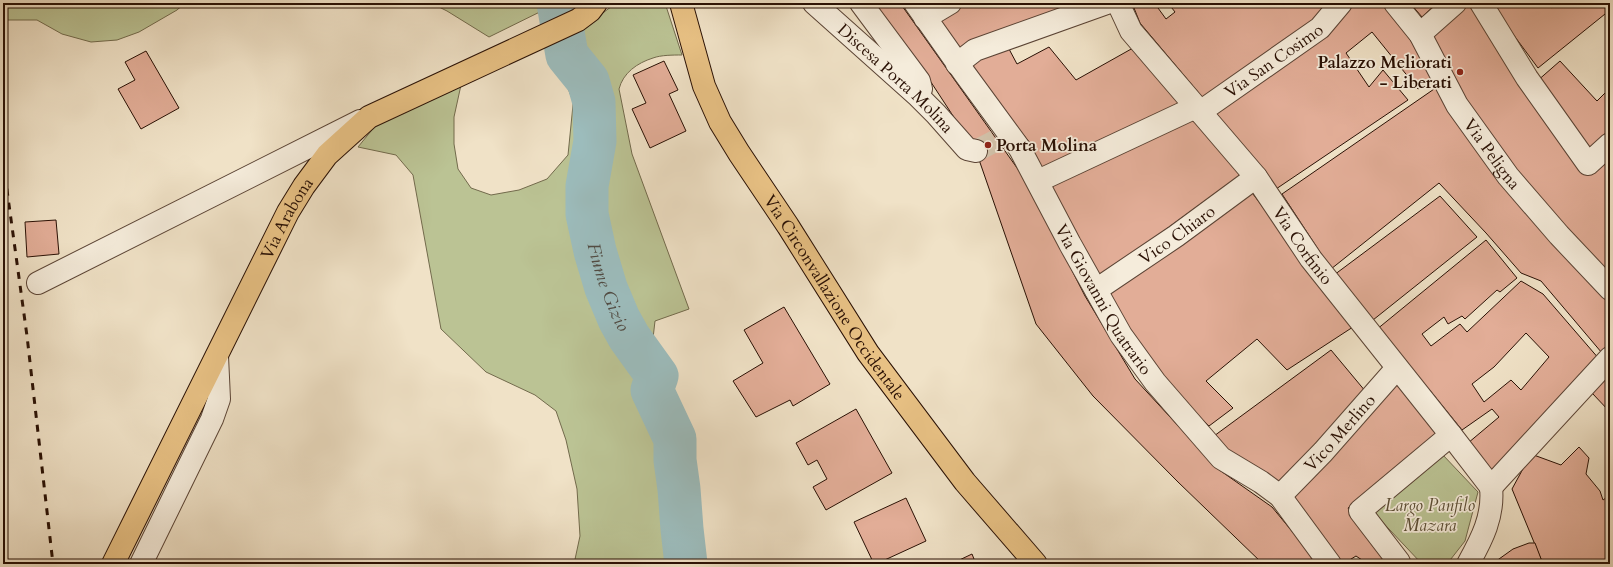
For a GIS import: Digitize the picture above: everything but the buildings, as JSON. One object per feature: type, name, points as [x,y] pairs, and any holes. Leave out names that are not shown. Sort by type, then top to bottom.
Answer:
[{"type":"main road","name":"Via Arabona","points":[[113,564],[288,212],[304,186],[327,155],[369,117],[578,20],[590,11],[596,3]]},
{"type":"main road","name":"Via Circonvallazione Occidentale","points":[[681,3],[704,86],[720,122],[739,153],[788,226],[868,353],[965,482],[1036,564]]},
{"type":"street","name":"Discesa Porta Molina","points":[[814,3],[917,95],[964,146],[970,151],[976,151]]},
{"type":"street","points":[[861,3],[919,81],[921,89],[917,95]]},
{"type":"street","points":[[920,10],[950,3]]},
{"type":"street","points":[[957,64],[975,50],[1107,3]]},
{"type":"street","name":"Via Corfinio","points":[[1118,3],[1131,31],[1256,177],[1311,259],[1491,487]]},
{"type":"street","name":"Via San Cosimo","points":[[1038,181],[1198,110],[1320,28],[1342,3]]},
{"type":"street","name":"Via Peligna","points":[[1396,3],[1420,34],[1458,105],[1508,176],[1559,235],[1610,289]]},
{"type":"street","points":[[1420,34],[1455,3]]},
{"type":"street","points":[[1481,3],[1527,78],[1588,164],[1610,144]]},
{"type":"street","name":"Via Giovanni Quatrario","points":[[920,10],[1003,136],[1020,149],[1070,244],[1121,335],[1155,382],[1221,458],[1261,482],[1280,496],[1330,564]]},
{"type":"street","points":[[38,283],[369,117]]},
{"type":"street","name":"Vico Chiaro","points":[[1096,290],[1176,236],[1256,177]]},
{"type":"street","points":[[141,564],[212,419],[219,399],[217,356]]},
{"type":"street","points":[[1468,564],[1481,541],[1491,513],[1491,487],[1610,358]]},
{"type":"street","name":"Vico Merlino","points":[[1280,496],[1323,452],[1397,368]]},
{"type":"street","points":[[1397,564],[1399,562],[1360,511],[1451,435]]},
{"type":"green space","points":[[3,3],[185,3],[177,10],[139,32],[117,40],[91,42],[62,34],[37,20],[3,20]]},
{"type":"green space","points":[[431,3],[558,3],[489,37]]},
{"type":"green space","points":[[616,3],[665,3],[682,55],[660,56],[636,66],[627,73],[619,89],[632,154],[689,309],[655,321],[652,347],[679,410],[684,435],[683,469],[693,558],[698,564],[574,564],[580,536],[577,489],[566,440],[556,411],[535,395],[486,372],[441,329],[413,175],[396,155],[358,147],[376,125],[461,85],[454,117],[454,144],[458,169],[471,188],[491,195],[519,190],[547,179],[568,155],[573,105],[573,101],[550,43],[587,25]]},
{"type":"green space","name":"Largo Panfilo Mazara","points":[[1442,454],[1478,492],[1465,541],[1447,564],[1422,564],[1372,511]]},
{"type":"waterway","name":"Fiume Gizio","points":[[558,3],[567,55],[588,81],[594,102],[595,141],[587,186],[587,214],[595,251],[606,288],[619,319],[629,337],[657,376],[652,390],[675,439],[675,460],[686,564]]},
{"type":"tunnel","points":[[976,151],[997,140]]},
{"type":"railway","points":[[3,161],[27,336],[53,564]]},
{"type":"place","name":"Palazzo Meliorati - Liberati","points":[[1460,72]]},
{"type":"place","name":"Porta Molina","points":[[988,145]]}]
